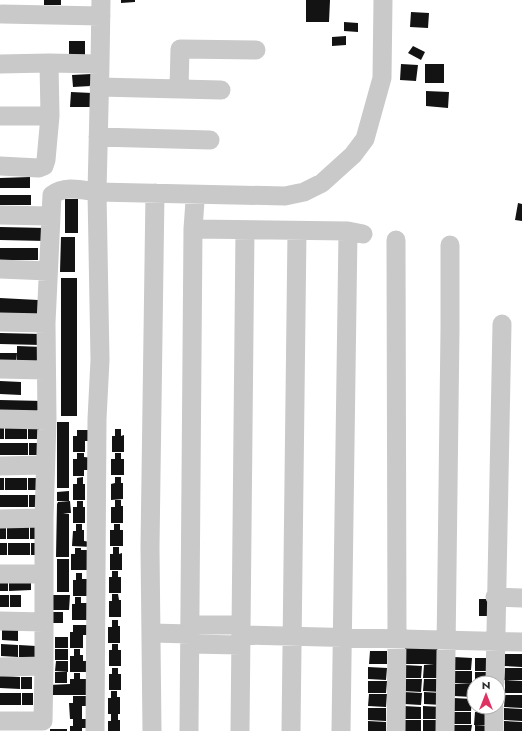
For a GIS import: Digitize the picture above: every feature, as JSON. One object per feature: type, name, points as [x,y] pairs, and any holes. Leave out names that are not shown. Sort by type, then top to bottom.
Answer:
[{"type":"street","points":[[0,720],[43,726],[44,518],[47,420],[45,370],[52,195],[58,190],[67,189],[97,192],[284,196],[304,192],[322,183],[353,155],[365,139],[382,78],[383,0]]},
{"type":"street","points":[[2,14],[101,8],[97,192],[100,360],[97,419],[95,731]]},
{"type":"street","points":[[179,89],[180,49],[256,50]]},
{"type":"street","points":[[0,166],[40,168],[44,166],[46,160],[50,116],[49,63]]},
{"type":"street","points":[[0,64],[100,64]]},
{"type":"street","points":[[99,87],[220,90]]},
{"type":"street","points":[[0,116],[50,116]]},
{"type":"street","points":[[98,137],[210,140]]},
{"type":"street","points":[[152,731],[150,547],[155,193]]},
{"type":"street","points":[[189,731],[193,229],[195,201]]},
{"type":"street","points":[[0,215],[50,216]]},
{"type":"street","points":[[193,229],[355,232],[342,638],[341,731]]},
{"type":"street","points":[[240,731],[245,230]]},
{"type":"street","points":[[291,731],[297,231]]},
{"type":"street","points":[[396,240],[396,731]]},
{"type":"street","points":[[445,731],[450,245]]},
{"type":"street","points":[[0,269],[48,271]]},
{"type":"street","points":[[0,322],[46,323]]},
{"type":"street","points":[[495,675],[495,597],[502,324]]},
{"type":"street","points":[[0,369],[45,370]]},
{"type":"street","points":[[0,419],[47,420]]},
{"type":"street","points":[[0,466],[45,465]]},
{"type":"street","points":[[0,519],[44,518]]},
{"type":"street","points":[[0,574],[44,574]]},
{"type":"street","points":[[495,597],[522,598]]},
{"type":"street","points":[[0,621],[44,622]]},
{"type":"street","points":[[152,633],[522,642]]},
{"type":"street","points":[[0,667],[44,666]]},
{"type":"street","points":[[494,715],[494,731]]},
{"type":"building","points":[[44,0],[61,0],[61,5],[44,5]]},
{"type":"building","points":[[121,0],[135,0],[135,2],[121,3]]},
{"type":"building","points":[[306,0],[330,0],[329,22],[306,22]]},
{"type":"building","points":[[411,12],[429,13],[428,28],[410,27]]},
{"type":"building","points":[[344,22],[358,23],[358,32],[344,31]]},
{"type":"building","points":[[346,36],[346,45],[332,46],[332,37]]},
{"type":"building","points":[[69,41],[85,41],[85,59],[69,59]]},
{"type":"building","points":[[413,46],[425,52],[421,60],[408,53]]},
{"type":"building","points":[[401,64],[418,65],[416,81],[400,80]]},
{"type":"building","points":[[425,64],[444,64],[444,83],[425,83]]},
{"type":"building","points":[[91,74],[91,86],[73,87],[72,75]]},
{"type":"building","points":[[426,91],[449,92],[448,108],[426,106]]},
{"type":"building","points":[[71,92],[92,93],[92,107],[70,107]]},
{"type":"building","points":[[30,177],[30,188],[0,188],[0,178]]},
{"type":"building","points":[[0,195],[31,195],[31,205],[0,205]]},
{"type":"building","points":[[65,199],[78,199],[78,233],[65,233]]},
{"type":"building","points":[[518,203],[522,204],[522,221],[515,220]]},
{"type":"building","points":[[0,227],[46,228],[46,241],[0,240]]},
{"type":"building","points":[[61,237],[75,237],[75,272],[60,272]]},
{"type":"building","points":[[0,248],[38,248],[38,260],[0,260]]},
{"type":"building","points":[[61,278],[77,278],[77,416],[61,416]]},
{"type":"building","points":[[0,298],[38,300],[38,316],[0,314]]},
{"type":"building","points":[[0,333],[41,334],[41,345],[0,344]]},
{"type":"building","points":[[17,346],[43,347],[42,367],[17,366]]},
{"type":"building","points":[[0,353],[17,353],[16,365],[0,364]]},
{"type":"building","points":[[0,381],[21,382],[21,395],[0,394]]},
{"type":"building","points":[[0,400],[43,401],[43,415],[0,414]]},
{"type":"building","points":[[57,422],[69,422],[69,488],[57,488]]},
{"type":"building","points":[[0,427],[4,427],[4,439],[0,439]]},
{"type":"building","points":[[5,427],[27,427],[27,439],[5,439]]},
{"type":"building","points":[[28,427],[39,427],[39,439],[28,439]]},
{"type":"building","points":[[115,429],[121,429],[121,436],[124,435],[124,452],[112,452],[112,436],[115,436]]},
{"type":"building","points":[[77,430],[93,430],[93,441],[85,441],[85,452],[73,452],[73,436],[77,436]]},
{"type":"building","points":[[0,443],[6,443],[6,455],[0,455]]},
{"type":"building","points":[[6,443],[28,443],[28,455],[6,455]]},
{"type":"building","points":[[29,443],[40,443],[40,455],[29,455]]},
{"type":"building","points":[[77,453],[84,453],[84,457],[93,458],[93,470],[84,470],[84,476],[73,476],[73,459],[77,459]]},
{"type":"building","points":[[115,453],[121,453],[121,459],[124,459],[124,475],[111,475],[111,459],[115,459]]},
{"type":"building","points":[[83,477],[83,484],[85,484],[85,500],[73,500],[73,484],[77,484],[77,478]]},
{"type":"building","points":[[115,477],[121,477],[121,483],[123,483],[123,499],[111,500],[111,484],[115,483]]},
{"type":"building","points":[[0,478],[4,478],[4,490],[0,490]]},
{"type":"building","points":[[5,478],[27,478],[27,490],[5,490]]},
{"type":"building","points":[[28,478],[39,478],[39,490],[28,490]]},
{"type":"building","points":[[69,491],[69,501],[57,501],[57,492]]},
{"type":"building","points":[[0,495],[6,495],[6,507],[0,507]]},
{"type":"building","points":[[6,495],[28,495],[28,507],[6,507]]},
{"type":"building","points":[[29,495],[40,495],[40,507],[29,507]]},
{"type":"building","points":[[115,500],[121,500],[121,506],[123,506],[123,523],[111,523],[111,507],[115,507]]},
{"type":"building","points":[[70,501],[71,513],[63,513],[69,514],[69,557],[56,557],[57,504],[58,502]]},
{"type":"building","points":[[77,501],[83,501],[83,507],[85,507],[85,523],[73,523],[73,507],[77,507]]},
{"type":"building","points":[[76,524],[82,524],[82,530],[84,530],[84,541],[91,542],[91,547],[72,546],[73,531],[76,531]]},
{"type":"building","points":[[114,524],[120,524],[120,530],[123,530],[123,546],[110,546],[110,530],[114,530]]},
{"type":"building","points":[[0,527],[6,527],[6,539],[0,539]]},
{"type":"building","points":[[7,527],[29,527],[29,539],[7,539]]},
{"type":"building","points":[[30,527],[40,527],[40,539],[30,539]]},
{"type":"building","points":[[0,543],[7,543],[7,555],[0,555]]},
{"type":"building","points":[[8,543],[30,543],[30,555],[8,555]]},
{"type":"building","points":[[31,543],[41,543],[41,555],[31,555]]},
{"type":"building","points":[[113,547],[119,547],[119,554],[122,553],[122,570],[110,570],[110,554],[113,554]]},
{"type":"building","points":[[75,548],[81,548],[81,550],[91,550],[91,570],[71,570],[71,554],[75,554]]},
{"type":"building","points":[[57,559],[69,559],[69,592],[57,592]]},
{"type":"building","points":[[112,571],[118,571],[118,577],[121,577],[121,593],[109,593],[109,577],[112,577]]},
{"type":"building","points":[[76,573],[82,573],[82,579],[90,579],[90,596],[73,596],[73,580],[76,580]]},
{"type":"building","points":[[0,578],[8,578],[8,591],[0,591]]},
{"type":"building","points":[[9,578],[31,578],[31,590],[9,591]]},
{"type":"building","points":[[112,594],[118,594],[119,600],[121,600],[121,617],[109,617],[109,601],[112,601]]},
{"type":"building","points":[[0,595],[9,595],[9,607],[0,607]]},
{"type":"building","points":[[10,595],[21,595],[21,607],[10,607]]},
{"type":"building","points":[[51,595],[70,595],[69,610],[51,610]]},
{"type":"building","points":[[75,597],[81,597],[81,603],[89,603],[89,620],[72,620],[72,604],[75,604]]},
{"type":"building","points":[[479,599],[495,599],[494,616],[479,616]]},
{"type":"building","points":[[51,612],[63,612],[63,623],[51,623]]},
{"type":"building","points":[[112,620],[118,620],[118,626],[120,626],[120,643],[108,643],[108,627],[112,627]]},
{"type":"building","points":[[73,625],[92,625],[92,635],[83,635],[83,648],[70,648],[70,632],[73,632]]},
{"type":"building","points":[[2,629],[18,629],[18,641],[2,640]]},
{"type":"building","points":[[55,637],[68,637],[68,648],[55,648]]},
{"type":"building","points":[[1,644],[18,645],[18,657],[1,656]]},
{"type":"building","points":[[112,644],[118,644],[118,650],[121,650],[121,666],[109,666],[109,650],[112,650]]},
{"type":"building","points":[[19,645],[36,646],[35,658],[19,657]]},
{"type":"building","points":[[405,647],[437,647],[441,678],[423,678],[424,665],[434,664],[405,664]]},
{"type":"building","points":[[55,649],[68,649],[68,660],[55,660]]},
{"type":"building","points":[[74,649],[80,649],[80,655],[83,655],[83,661],[93,661],[92,672],[70,672],[70,656],[74,656]]},
{"type":"building","points":[[370,651],[387,651],[387,664],[369,664]]},
{"type":"building","points":[[505,654],[522,654],[522,667],[504,666]]},
{"type":"building","points":[[454,657],[472,658],[471,670],[453,670]]},
{"type":"building","points":[[475,658],[493,658],[493,671],[475,671]]},
{"type":"building","points":[[56,661],[68,661],[68,672],[55,671]]},
{"type":"building","points":[[404,665],[422,666],[421,678],[403,678]]},
{"type":"building","points":[[368,667],[387,668],[386,680],[368,679]]},
{"type":"building","points":[[112,668],[118,668],[118,674],[121,674],[121,690],[109,690],[109,674],[112,674]]},
{"type":"building","points":[[505,668],[522,668],[522,680],[506,680],[506,675],[504,675]]},
{"type":"building","points":[[454,671],[472,671],[472,675],[466,675],[466,684],[453,683]]},
{"type":"building","points":[[55,672],[67,672],[67,683],[55,683]]},
{"type":"building","points":[[475,672],[493,672],[493,675],[475,675]]},
{"type":"building","points":[[74,673],[80,673],[80,679],[93,679],[92,695],[50,695],[49,685],[70,684],[70,679],[74,679]]},
{"type":"building","points":[[0,676],[20,677],[20,689],[0,688]]},
{"type":"building","points":[[21,677],[32,677],[32,689],[21,689]]},
{"type":"building","points":[[404,679],[422,679],[421,692],[403,691]]},
{"type":"building","points":[[424,679],[442,679],[441,692],[423,691]]},
{"type":"building","points":[[506,680],[522,681],[522,693],[506,693]]},
{"type":"building","points":[[368,681],[387,681],[386,693],[368,693]]},
{"type":"building","points":[[454,684],[466,684],[466,697],[454,696]]},
{"type":"building","points":[[111,691],[117,691],[117,697],[120,697],[120,714],[118,714],[118,720],[120,720],[120,731],[108,731],[108,721],[111,721],[111,714],[108,714],[108,698],[111,698]]},
{"type":"building","points":[[404,692],[422,693],[421,705],[404,704]]},
{"type":"building","points":[[424,692],[442,693],[442,705],[424,704]]},
{"type":"building","points":[[0,693],[21,693],[21,705],[0,705]]},
{"type":"building","points":[[22,693],[33,693],[33,705],[22,705]]},
{"type":"building","points":[[369,694],[387,694],[386,707],[368,706]]},
{"type":"building","points":[[506,695],[522,695],[522,708],[506,707]]},
{"type":"building","points":[[73,696],[93,696],[93,706],[82,706],[82,719],[92,719],[92,728],[82,728],[82,731],[70,731],[70,726],[73,726],[73,719],[70,719],[69,703],[73,703]]},
{"type":"building","points":[[454,698],[466,699],[466,711],[453,711]]},
{"type":"building","points":[[404,706],[421,707],[421,719],[403,719]]},
{"type":"building","points":[[423,706],[442,707],[441,719],[423,719]]},
{"type":"building","points":[[368,708],[386,708],[386,721],[368,720]]},
{"type":"building","points":[[506,708],[522,709],[522,721],[504,720]]},
{"type":"building","points":[[453,712],[466,712],[466,715],[471,715],[471,724],[453,724]]},
{"type":"building","points":[[475,715],[493,715],[492,725],[474,725]]},
{"type":"building","points":[[403,720],[421,720],[421,731],[403,731]]},
{"type":"building","points":[[423,720],[441,720],[441,731],[423,731]]},
{"type":"building","points":[[368,721],[386,722],[386,731],[368,731]]},
{"type":"building","points":[[504,721],[522,722],[522,731],[504,731]]},
{"type":"building","points":[[453,725],[472,725],[471,731],[453,731]]},
{"type":"building","points":[[475,725],[493,726],[493,731],[475,731]]},
{"type":"building","points":[[50,729],[67,729],[67,731],[50,731]]}]
